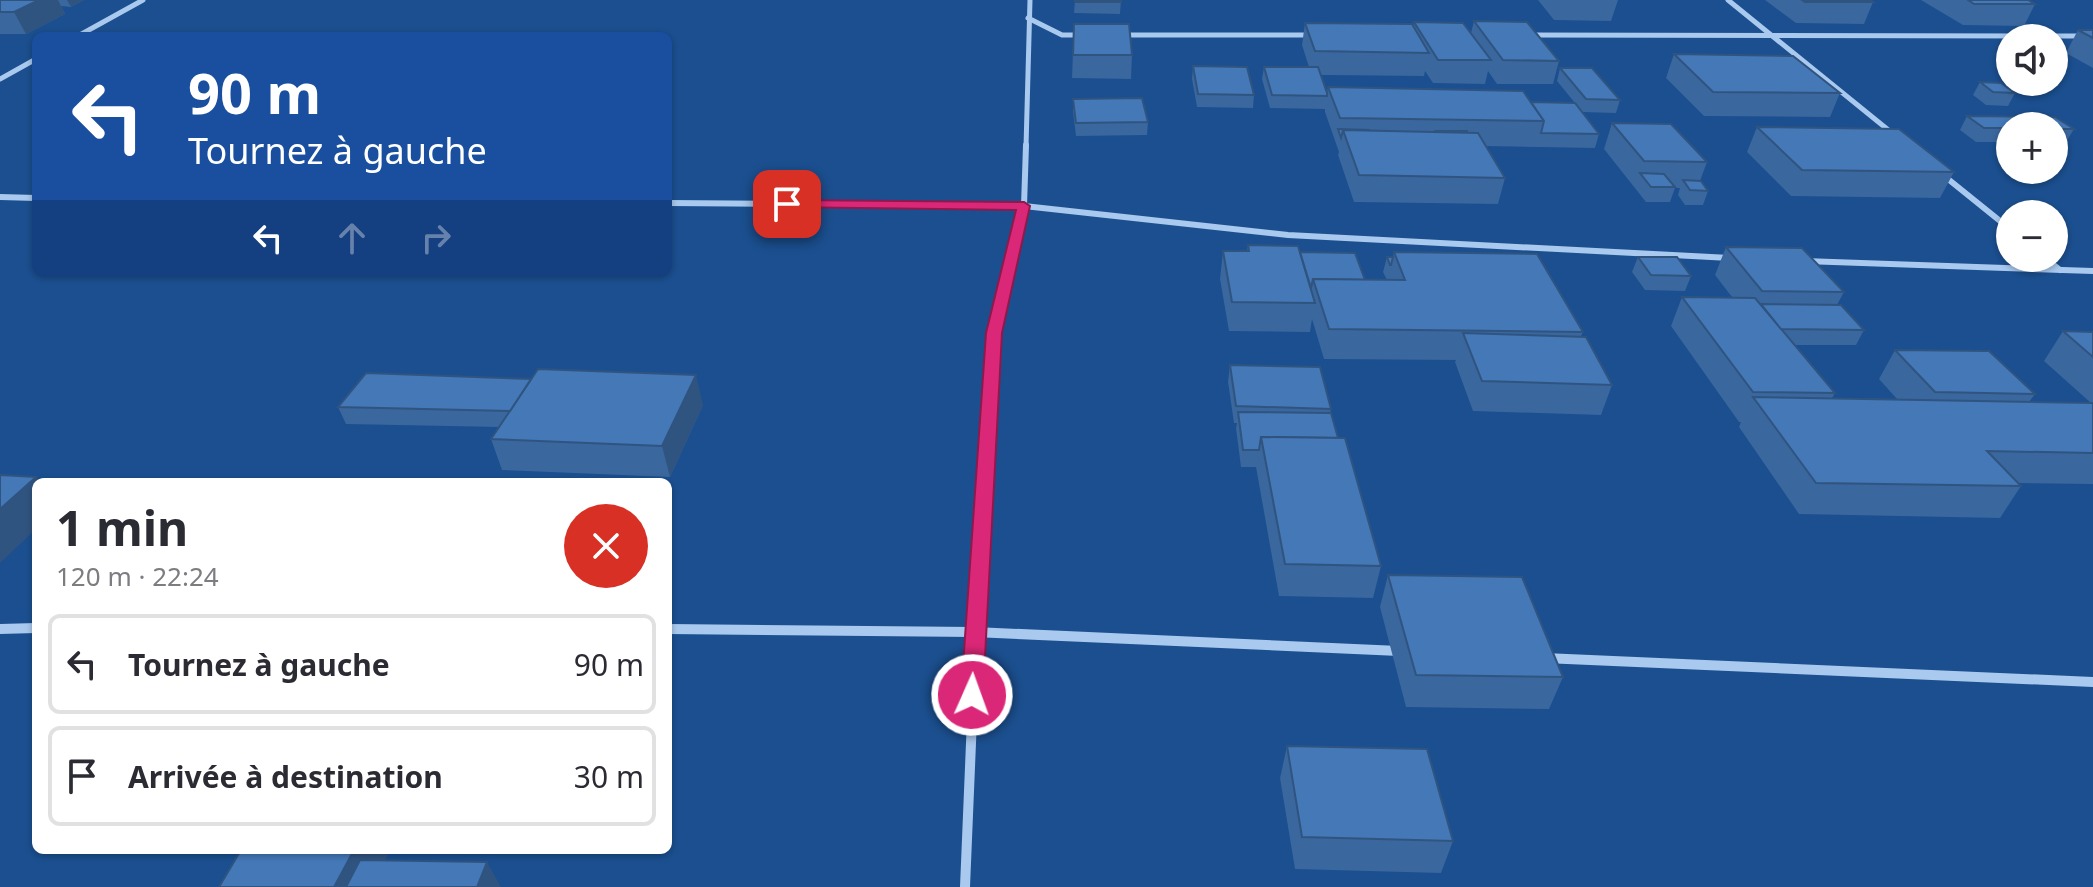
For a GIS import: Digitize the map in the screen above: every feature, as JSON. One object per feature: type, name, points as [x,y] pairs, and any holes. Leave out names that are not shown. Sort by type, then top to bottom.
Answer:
[{"type":"street","points":[[85,32],[143,0]]},
{"type":"street","points":[[965,887],[974,632],[994,333],[1024,206],[1030,0]]},
{"type":"street","points":[[1728,0],[1903,142]]},
{"type":"street","points":[[1028,18],[1062,35],[1093,35]]},
{"type":"street","points":[[1109,35],[1314,35]]},
{"type":"street","points":[[1519,35],[2093,36]]},
{"type":"street","points":[[0,79],[32,61]]},
{"type":"street","points":[[1939,171],[1996,218]]},
{"type":"street","points":[[0,197],[32,198]]},
{"type":"street","points":[[672,203],[1024,206],[1118,220],[1314,237],[1742,258]]},
{"type":"street","points":[[1790,260],[1996,268]]},
{"type":"street","points":[[2068,271],[2093,271]]},
{"type":"street","points":[[0,629],[32,628]]},
{"type":"street","points":[[672,629],[974,632],[1416,652]]},
{"type":"street","points":[[1527,657],[2093,682]]},
{"type":"building","points":[[0,0],[39,0],[14,12],[0,12]]},
{"type":"building","points":[[1121,0],[1121,2],[1075,2]]},
{"type":"building","points":[[1802,0],[1870,0],[1873,2],[1805,2]]},
{"type":"building","points":[[1968,0],[2028,0],[2035,4],[1974,4]]},
{"type":"building","points":[[1474,21],[1527,22],[1559,61],[1503,60]]},
{"type":"building","points":[[1414,22],[1463,23],[1491,60],[1438,60]]},
{"type":"building","points":[[1305,23],[1412,24],[1429,53],[1315,51]]},
{"type":"building","points":[[1074,24],[1129,24],[1132,55],[1073,55]]},
{"type":"building","points":[[2078,30],[2093,30],[2093,38]]},
{"type":"building","points":[[1674,54],[1793,56],[1840,93],[1713,92]]},
{"type":"building","points":[[1193,66],[1247,67],[1254,95],[1198,94]]},
{"type":"building","points":[[1264,67],[1318,67],[1327,96],[1272,95]]},
{"type":"building","points":[[1560,68],[1592,68],[1620,100],[1586,99]]},
{"type":"building","points":[[1980,82],[1996,83],[1996,92]]},
{"type":"building","points":[[1328,87],[1523,91],[1544,121],[1340,118]]},
{"type":"building","points":[[1142,98],[1148,122],[1076,123],[1073,99]]},
{"type":"building","points":[[1531,102],[1575,103],[1599,134],[1541,133],[1544,121]]},
{"type":"building","points":[[1967,116],[1996,116],[1996,128],[1984,128]]},
{"type":"building","points":[[1612,123],[1671,124],[1707,162],[1644,161]]},
{"type":"building","points":[[1757,127],[1899,129],[1954,172],[1802,170]]},
{"type":"building","points":[[1338,129],[1369,131],[1343,130],[1341,138]]},
{"type":"building","points":[[1343,130],[1478,133],[1505,178],[1359,175]]},
{"type":"building","points":[[1640,173],[1664,174],[1675,187],[1651,187]]},
{"type":"building","points":[[1683,180],[1701,181],[1708,191],[1690,190]]},
{"type":"building","points":[[1248,245],[1298,246],[1315,303],[1232,302],[1223,251],[1249,251]]},
{"type":"building","points":[[1726,247],[1802,248],[1844,292],[1762,291]]},
{"type":"building","points":[[1300,252],[1355,253],[1365,280],[1313,279],[1311,288]]},
{"type":"building","points":[[1394,252],[1537,254],[1583,332],[1329,329],[1313,279],[1405,280]]},
{"type":"building","points":[[1638,257],[1677,257],[1691,276],[1651,275]]},
{"type":"building","points":[[1682,297],[1755,298],[1835,393],[1753,392]]},
{"type":"building","points":[[1761,304],[1841,305],[1864,330],[1781,329]]},
{"type":"building","points":[[2063,331],[2093,332],[2093,357]]},
{"type":"building","points":[[1463,333],[1586,337],[1612,385],[1482,381]]},
{"type":"building","points":[[1895,350],[1989,351],[2035,394],[1935,392]]},
{"type":"building","points":[[1230,365],[1320,367],[1331,409],[1236,406]]},
{"type":"building","points":[[538,369],[696,375],[662,446],[491,439]]},
{"type":"building","points":[[366,373],[531,379],[510,411],[338,407]]},
{"type":"building","points":[[1753,397],[2093,403],[2093,453],[1987,451],[2021,486],[1816,483]]},
{"type":"building","points":[[1238,412],[1331,413],[1338,438],[1261,437],[1259,450],[1243,450]]},
{"type":"building","points":[[1261,437],[1345,438],[1381,566],[1285,564]]},
{"type":"building","points":[[0,475],[36,477],[32,478],[0,509]]},
{"type":"building","points":[[1388,575],[1522,577],[1563,677],[1416,675]]},
{"type":"building","points":[[1287,746],[1427,749],[1453,841],[1302,837]]},
{"type":"building","points":[[239,854],[352,854],[334,887],[219,887]]},
{"type":"building","points":[[360,860],[487,862],[477,887],[346,887]]},
{"type":"route","points":[[787,204],[1024,206],[994,333],[972,695]]}]
